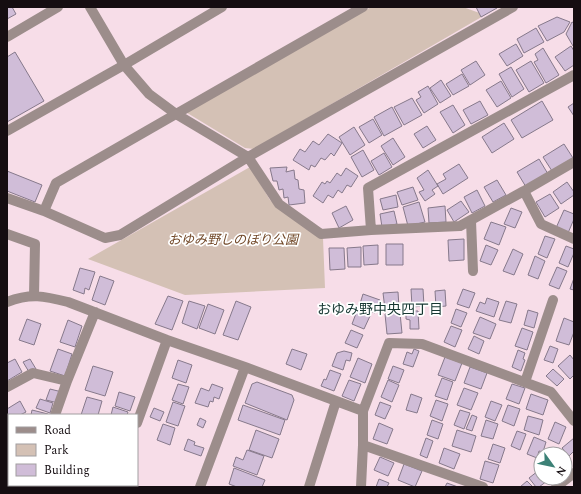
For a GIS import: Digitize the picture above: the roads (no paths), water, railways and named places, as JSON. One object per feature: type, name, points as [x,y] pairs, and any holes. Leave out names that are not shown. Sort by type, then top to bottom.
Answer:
[{"type":"street","points":[[7,37],[58,7]]},
{"type":"street","points":[[90,7],[124,65],[149,94],[176,114],[248,157],[279,204],[321,234],[460,226],[524,192],[574,162]]},
{"type":"street","points":[[7,131],[124,65],[222,7]]},
{"type":"street","points":[[44,211],[56,183],[363,7]]},
{"type":"street","points":[[7,198],[44,211],[106,238],[120,235],[248,157],[513,7]]},
{"type":"street","points":[[371,230],[368,188],[574,75]]},
{"type":"street","points":[[524,192],[541,224],[574,238]]},
{"type":"street","points":[[471,221],[473,271]]},
{"type":"street","points":[[7,234],[35,244],[34,296]]},
{"type":"street","points":[[7,302],[34,296],[62,301],[363,411]]},
{"type":"street","points":[[525,382],[553,300]]},
{"type":"street","points":[[55,414],[95,312]]},
{"type":"street","points":[[138,420],[167,340]]},
{"type":"street","points":[[361,487],[363,411],[389,343],[422,344],[551,392],[574,421]]},
{"type":"street","points":[[200,487],[245,367]]},
{"type":"street","points":[[7,387],[33,373],[67,381]]},
{"type":"street","points":[[309,487],[336,401]]},
{"type":"street","points":[[363,445],[483,487]]},
{"type":"street","points":[[556,487],[574,473]]},
{"type":"district","name":"おゆみ野中央四丁目","points":[[380,309]]},
{"type":"park label","name":"おゆみ野しのぼり公園","points":[[233,239]]}]
